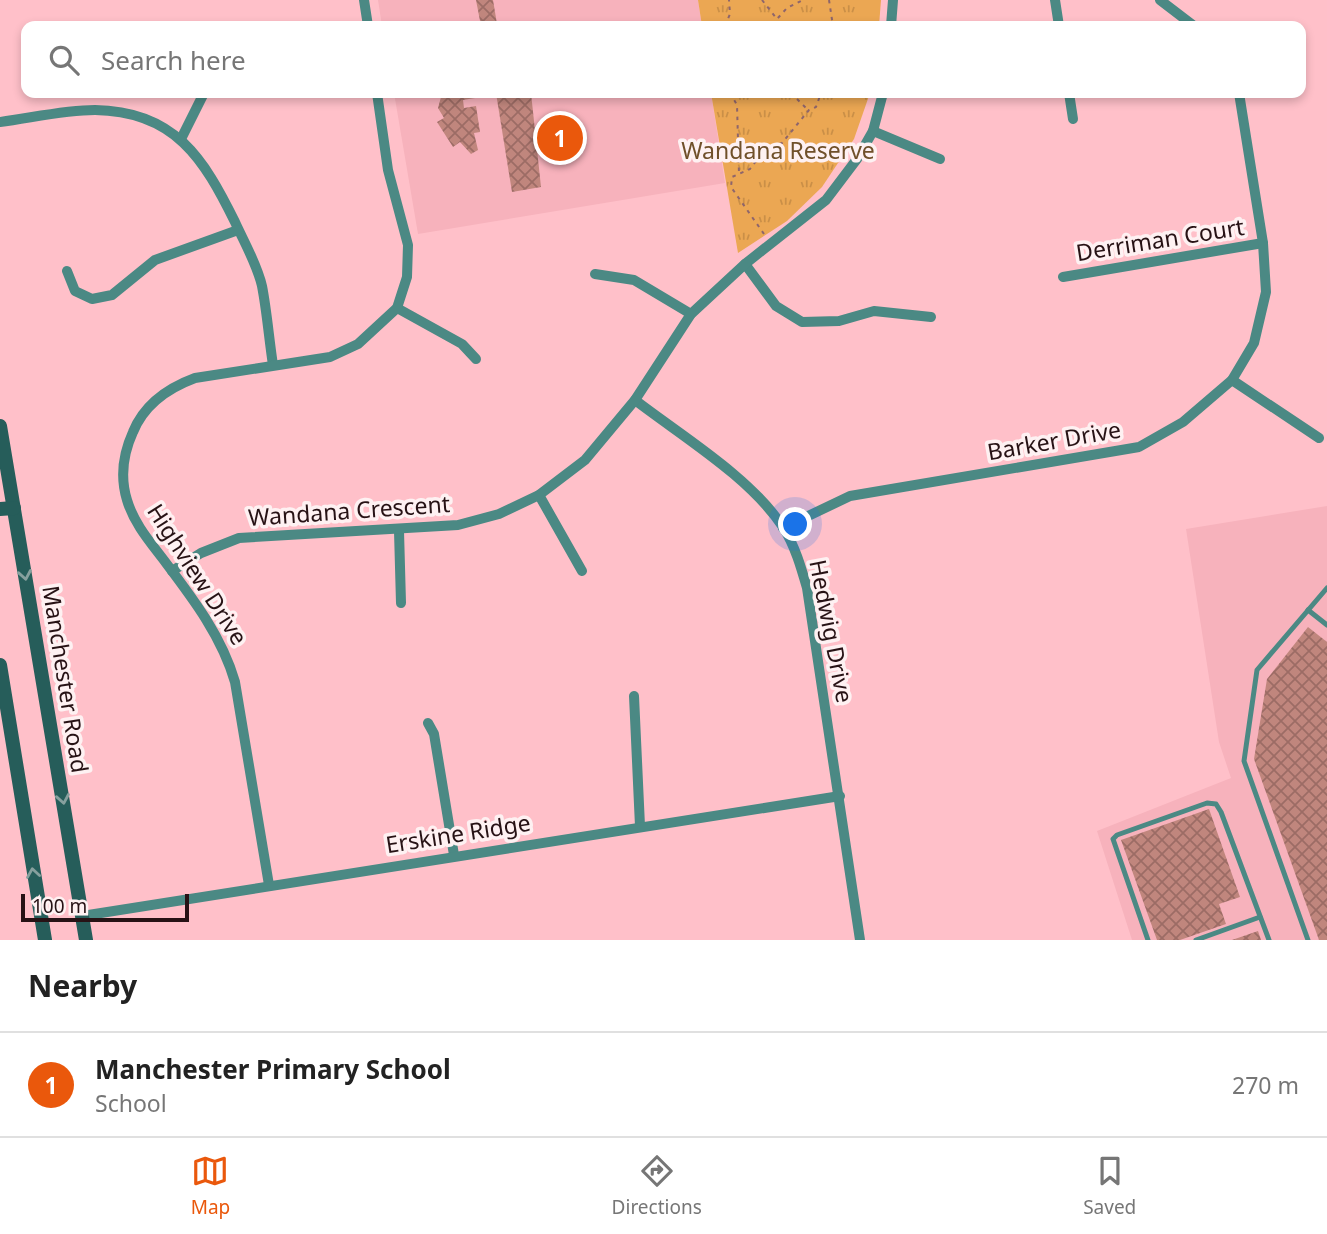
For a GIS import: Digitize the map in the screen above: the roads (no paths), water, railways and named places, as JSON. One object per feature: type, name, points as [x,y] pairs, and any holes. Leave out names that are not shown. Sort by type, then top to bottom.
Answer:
[{"type":"main road","name":"Manchester Road","points":[[0,426],[7,508],[86,940]]},
{"type":"main road","points":[[0,665],[45,940]]},
{"type":"street","points":[[364,0],[367,21]]},
{"type":"street","points":[[891,21],[893,0]]},
{"type":"street","points":[[1055,0],[1058,21]]},
{"type":"street","points":[[1160,0],[1187,21]]},
{"type":"street","points":[[181,139],[202,98]]},
{"type":"street","points":[[378,98],[388,170],[408,245],[407,277],[397,308],[462,344],[476,359]]},
{"type":"street","name":"Wandana Crescent","points":[[172,571],[201,553],[239,538],[398,531],[458,525],[499,514],[539,495],[585,460],[635,400],[691,314],[745,264],[826,200],[857,159],[873,131],[882,98]]},
{"type":"street","points":[[1070,98],[1073,119]]},
{"type":"street","name":"Barker Drive","points":[[783,528],[850,496],[1139,447],[1183,422],[1232,380],[1254,343],[1266,292],[1263,243],[1239,98]]},
{"type":"street","points":[[0,122],[96,110],[139,118],[181,139],[210,171],[261,284],[273,365]]},
{"type":"street","points":[[873,131],[940,159]]},
{"type":"street","points":[[67,271],[75,291],[92,299],[112,295],[155,260],[238,229]]},
{"type":"street","name":"Derriman Court","points":[[1063,277],[1263,243]]},
{"type":"street","points":[[745,264],[776,306],[802,322],[839,321],[874,311],[931,317]]},
{"type":"street","points":[[595,274],[634,280],[691,314]]},
{"type":"street","name":"Highview Drive","points":[[269,885],[235,682],[228,655],[136,522],[124,482],[125,450],[137,422],[147,409],[176,385],[195,378],[330,357],[358,344],[397,308]]},
{"type":"street","points":[[1232,380],[1319,438]]},
{"type":"street","name":"Hedwig Drive","points":[[635,400],[743,484],[783,528],[798,556],[807,588],[860,940]]},
{"type":"street","points":[[539,495],[583,571]]},
{"type":"street","points":[[398,531],[401,603]]},
{"type":"street","points":[[634,696],[640,826]]},
{"type":"street","points":[[428,723],[434,734],[454,855]]},
{"type":"street","name":"Erskine Ridge","points":[[82,916],[840,796]]},
{"type":"lane","points":[[1308,940],[1244,761],[1257,670],[1327,588]]},
{"type":"lane","points":[[1308,610],[1327,625]]},
{"type":"lane","points":[[1148,940],[1113,839],[1117,835],[1207,803],[1216,804],[1221,812],[1269,940]]},
{"type":"lane","points":[[1196,940],[1260,917]]},
{"type":"place","name":"Manchester Primary School","points":[[560,138]]},
{"type":"park label","name":"Wandana Reserve","points":[[778,150]]}]
